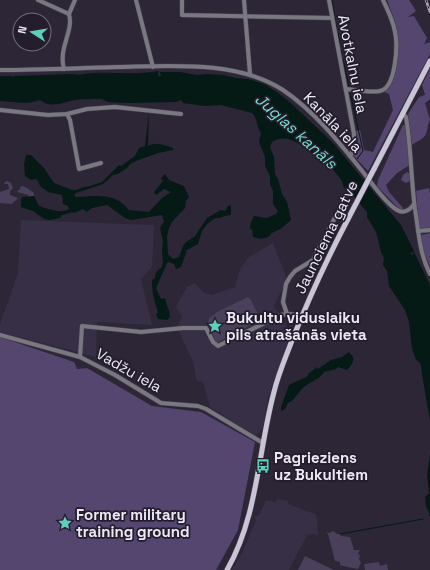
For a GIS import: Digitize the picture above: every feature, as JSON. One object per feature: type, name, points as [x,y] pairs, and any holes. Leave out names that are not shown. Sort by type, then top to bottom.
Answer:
[{"type":"main road","name":"Jaunciema gatve","points":[[227,570],[243,536],[274,392],[302,315],[325,263],[430,61]]},
{"type":"street","points":[[38,0],[70,14]]},
{"type":"street","points":[[64,69],[62,58],[70,23],[70,14],[75,0]]},
{"type":"street","points":[[136,0],[153,67]]},
{"type":"street","points":[[182,0],[182,15],[215,17],[245,16],[332,18]]},
{"type":"street","points":[[244,0],[250,74]]},
{"type":"street","name":"Avotkalnu iela","points":[[329,0],[354,134],[352,152],[350,156]]},
{"type":"street","points":[[346,89],[381,91],[388,86],[393,77],[395,34],[390,15],[383,0]]},
{"type":"street","name":"Kanāla iela","points":[[0,70],[153,67],[214,68],[250,74],[271,83],[302,104],[330,133],[378,191],[396,210],[406,212],[414,204]]},
{"type":"street","points":[[0,110],[48,115],[66,114],[87,109],[115,107],[181,114]]},
{"type":"street","points":[[66,114],[70,120],[79,169],[102,163]]},
{"type":"street","points":[[403,114],[406,117],[408,124],[414,204],[421,252],[430,274]]},
{"type":"street","points":[[287,314],[283,302],[286,284],[295,272],[313,260],[342,204]]},
{"type":"street","points":[[418,231],[430,230]]},
{"type":"street","points":[[80,357],[82,326],[141,332],[183,328],[206,328],[213,342],[218,346],[280,315],[302,315]]},
{"type":"street","name":"Vadžu iela","points":[[0,335],[80,357],[115,375],[161,403],[198,406],[206,409],[263,443]]},
{"type":"shaded area","points":[[387,0],[409,0],[416,11],[408,17],[414,16],[427,38],[424,44],[430,42],[430,54],[368,171],[350,152],[353,144],[358,143],[356,131],[360,130],[364,150],[373,152],[393,110],[389,94],[382,91],[388,88],[392,82],[395,75],[398,57],[398,40],[396,29]]},
{"type":"shaded area","points":[[430,69],[430,99],[425,103],[430,120],[425,136],[412,145],[408,114],[419,97],[425,95],[422,85]]},
{"type":"shaded area","points":[[403,125],[405,125],[410,165],[397,173],[386,185],[389,192],[403,208],[402,210],[398,208],[377,186],[378,180]]},
{"type":"shaded area","points":[[407,172],[410,174],[410,181],[406,183],[401,180],[403,175]]},
{"type":"shaded area","points":[[7,181],[11,183],[13,188],[10,191],[10,195],[18,198],[12,204],[0,203],[0,192],[9,189],[8,184],[4,184]]},
{"type":"shaded area","points":[[22,186],[34,193],[34,196],[27,197],[29,195],[17,192]]},
{"type":"shaded area","points":[[429,188],[430,228],[424,230],[419,227],[416,191]]},
{"type":"shaded area","points":[[21,220],[154,225],[152,267],[141,279],[152,325],[97,322],[96,357],[0,332],[0,324],[18,273]]},
{"type":"shaded area","points":[[430,233],[430,267],[423,250],[421,235]]},
{"type":"shaded area","points":[[273,243],[287,279],[274,306],[291,333],[268,398],[263,428],[255,436],[210,407],[203,382],[197,381],[193,362],[177,327],[182,317],[176,306],[187,287],[195,283],[204,293],[212,295],[235,287],[240,269],[249,257]]},
{"type":"shaded area","points":[[248,297],[258,314],[256,319],[241,331],[216,342],[208,323],[209,318],[215,313]]},
{"type":"shaded area","points":[[0,337],[74,362],[77,369],[87,368],[152,406],[201,412],[255,442],[238,530],[216,570],[0,570]]},
{"type":"shaded area","points":[[277,499],[288,501],[288,504],[315,514],[317,518],[318,536],[314,534],[307,535],[289,570],[232,570],[243,551],[256,520],[255,517],[259,515],[266,500],[276,502]]},
{"type":"shaded area","points":[[333,531],[341,536],[350,537],[354,550],[360,550],[358,553],[361,563],[358,569],[340,565],[340,562],[335,561],[327,532],[330,533]]},
{"type":"shaded area","points":[[305,556],[334,570],[298,570]]},
{"type":"shaded area","points":[[379,562],[380,566],[387,564],[388,570],[365,570],[364,564]]},
{"type":"water","name":"Juglas kanāls","points":[[159,71],[158,76],[161,76],[160,72],[180,72],[197,75],[223,75],[248,79],[264,84],[277,92],[292,104],[333,143],[401,225],[430,285],[430,421],[421,366],[416,360],[412,348],[409,322],[405,310],[389,286],[387,271],[383,265],[384,258],[376,232],[367,217],[367,212],[347,188],[344,188],[341,180],[332,168],[329,168],[319,159],[319,157],[318,159],[303,146],[291,140],[278,139],[272,142],[270,147],[274,157],[275,174],[282,194],[287,202],[291,220],[268,237],[261,239],[253,237],[252,230],[250,228],[254,216],[267,218],[276,214],[278,211],[273,204],[273,191],[270,184],[270,176],[265,166],[265,157],[259,142],[261,133],[252,113],[221,105],[205,106],[183,103],[181,100],[176,102],[125,103],[108,102],[102,99],[85,99],[53,104],[44,103],[40,100],[25,103],[0,101],[0,76],[13,77],[78,75],[94,73],[143,73]]},
{"type":"water","points":[[149,113],[148,146],[160,144],[173,148],[173,150],[158,153],[136,161],[118,174],[113,175],[103,184],[74,195],[76,197],[105,196],[118,200],[129,210],[149,212],[162,198],[171,192],[164,189],[156,195],[154,192],[163,181],[161,178],[165,174],[169,180],[184,186],[189,197],[186,201],[185,208],[172,222],[167,236],[168,254],[173,259],[179,257],[183,246],[195,236],[207,218],[221,210],[225,211],[228,206],[231,205],[231,215],[215,218],[207,224],[202,231],[198,244],[187,250],[181,267],[176,269],[174,264],[169,262],[167,263],[156,288],[161,299],[165,298],[170,317],[167,320],[158,319],[152,285],[152,280],[155,278],[156,272],[162,267],[163,262],[163,241],[160,228],[164,222],[162,215],[131,220],[125,218],[107,205],[92,208],[87,212],[83,209],[74,213],[62,215],[60,218],[50,220],[44,219],[33,211],[21,207],[22,197],[34,196],[39,206],[58,211],[69,209],[68,206],[63,204],[62,195],[48,192],[40,186],[36,179],[31,180],[25,176],[24,164],[26,155],[31,155],[44,168],[54,183],[72,190],[102,182],[119,165],[121,166],[135,156],[139,148],[145,146]]},
{"type":"water","points":[[349,352],[353,357],[353,360],[351,366],[347,370],[338,367],[336,369],[324,372],[320,377],[304,387],[293,400],[288,403],[285,409],[281,411],[289,385],[308,376],[308,374],[317,367],[318,369],[331,360],[342,357]]},
{"type":"water","points":[[430,453],[430,514],[426,507],[425,497],[429,493],[427,475]]},
{"type":"waterway","points":[[332,0],[337,30]]},
{"type":"waterway","points":[[338,33],[340,43]]},
{"type":"waterway","points":[[341,50],[342,54]]},
{"type":"waterway","points":[[343,59],[349,87]]},
{"type":"waterway","points":[[350,92],[363,151],[357,159]]},
{"type":"waterway","points":[[340,534],[423,519]]},
{"type":"railway","points":[[426,0],[430,12]]},
{"type":"place","name":"Bukultu viduslaiku pils atrašanās vieta","points":[[215,326]]},
{"type":"place","name":"Pagrieziens uz Bukultiem","points":[[263,466]]},
{"type":"place","name":"Former military training ground","points":[[65,523]]}]
